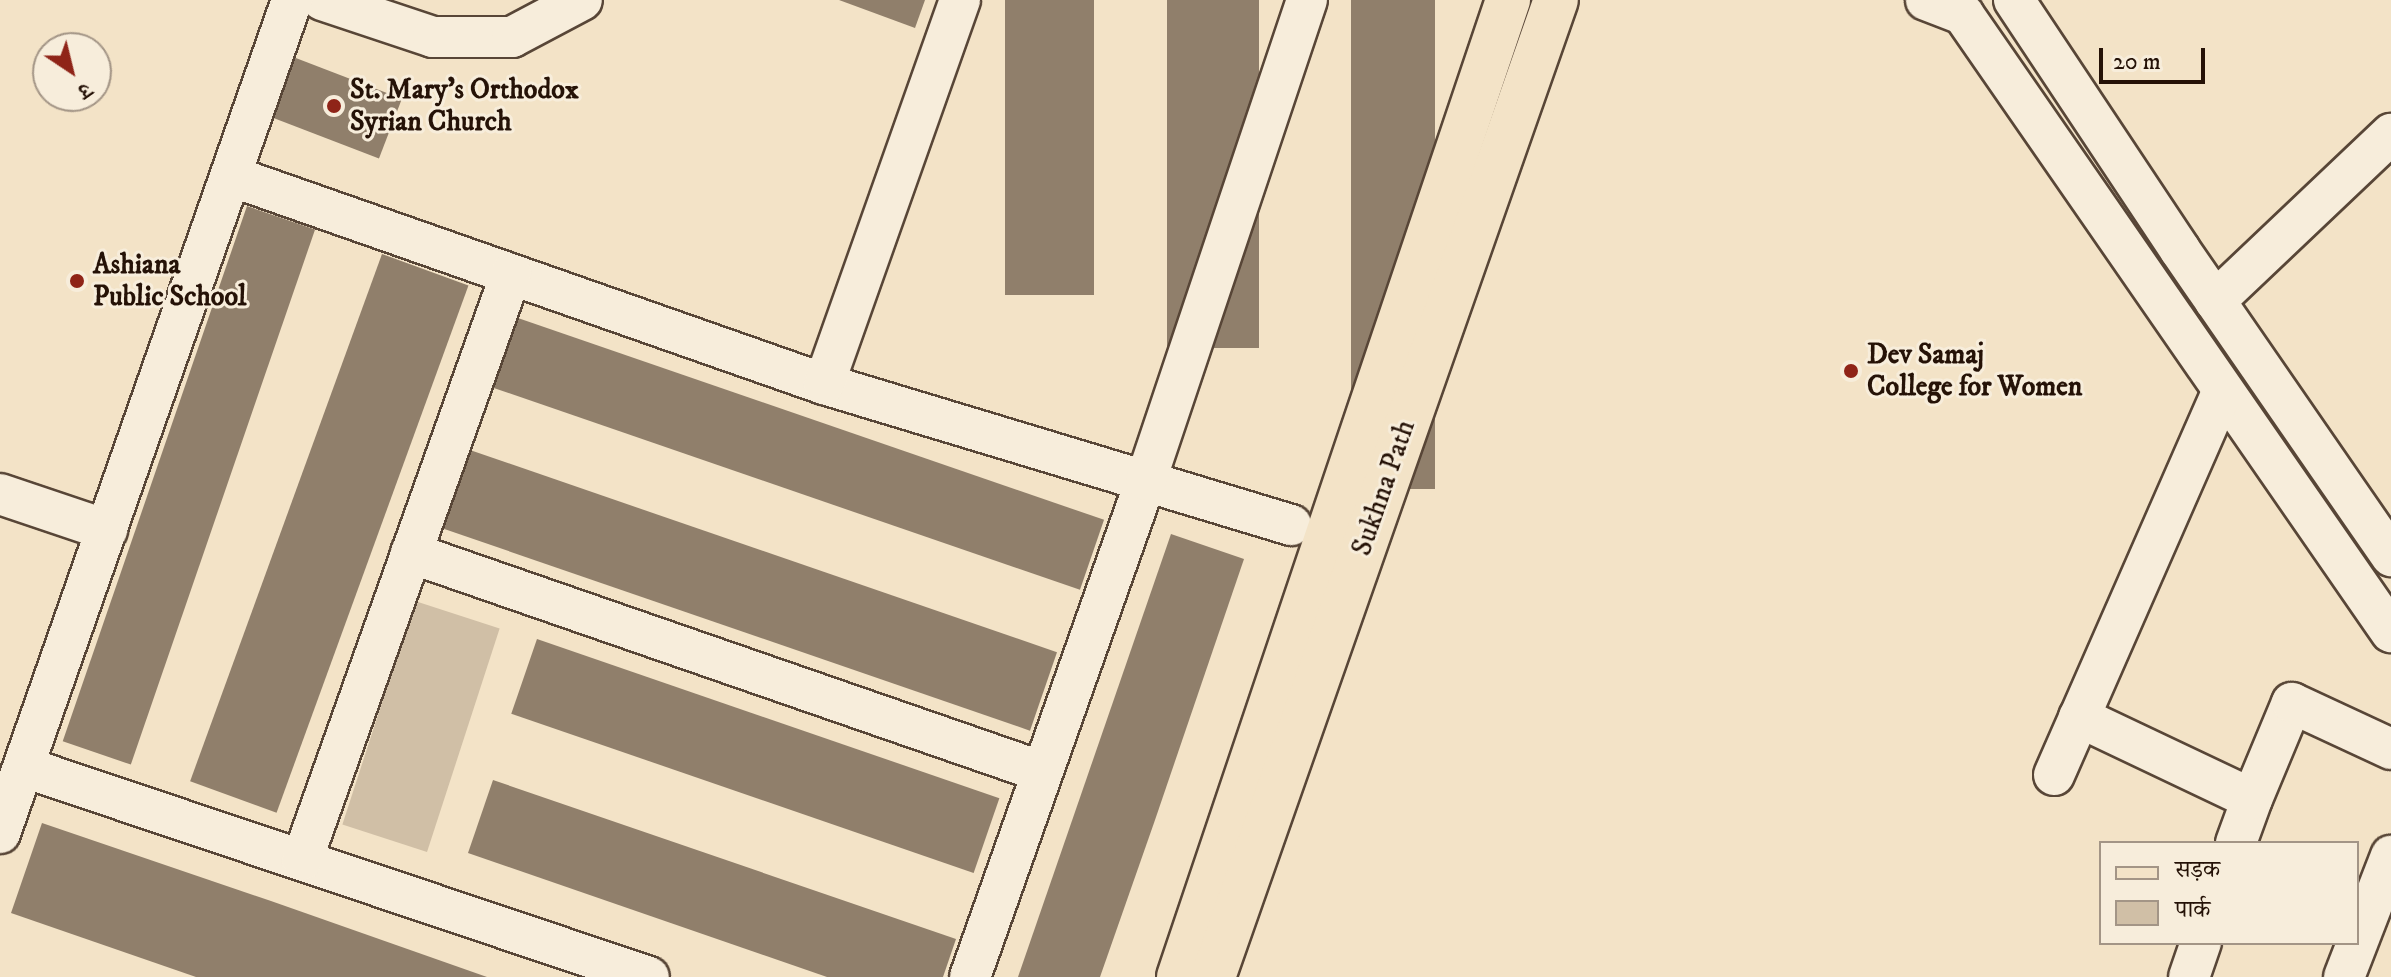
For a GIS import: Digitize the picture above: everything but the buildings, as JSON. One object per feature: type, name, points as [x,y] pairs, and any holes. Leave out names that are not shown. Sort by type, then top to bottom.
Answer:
[{"type":"main road","name":"Sukhna Path","points":[[1179,977],[1508,0]]},
{"type":"main road","name":"Sukhna Path","points":[[1213,977],[1556,0]]},
{"type":"street","points":[[0,833],[292,0]]},
{"type":"street","points":[[322,0],[433,37],[512,37],[582,0]]},
{"type":"street","points":[[824,384],[960,0]]},
{"type":"street","points":[[970,977],[1040,771],[1146,480],[1307,0]]},
{"type":"street","points":[[1926,0],[1963,14],[2391,632]]},
{"type":"street","points":[[2014,0],[2215,301],[2389,550]]},
{"type":"street","points":[[2215,301],[2391,134]]},
{"type":"street","points":[[231,176],[824,384],[1291,525]]},
{"type":"street","points":[[302,860],[511,274]]},
{"type":"street","points":[[2054,775],[2223,390]]},
{"type":"street","points":[[0,494],[107,530]]},
{"type":"street","points":[[411,553],[1040,771]]},
{"type":"street","points":[[2237,841],[2292,703],[2391,749]]},
{"type":"street","points":[[2079,717],[2252,799]]},
{"type":"street","points":[[24,767],[649,977]]},
{"type":"street","points":[[2359,938],[2391,856]]},
{"type":"street","points":[[2189,977],[2200,945]]},
{"type":"street","points":[[2344,977],[2356,945]]},
{"type":"green space","points":[[415,601],[500,629],[427,852],[342,824]]},
{"type":"place","name":"St. Mary's Orthodox Syrian Church","points":[[334,106]]},
{"type":"place","name":"Ashiana Public School","points":[[77,281]]},
{"type":"place","name":"Dev Samaj College for Women","points":[[1851,371]]}]
